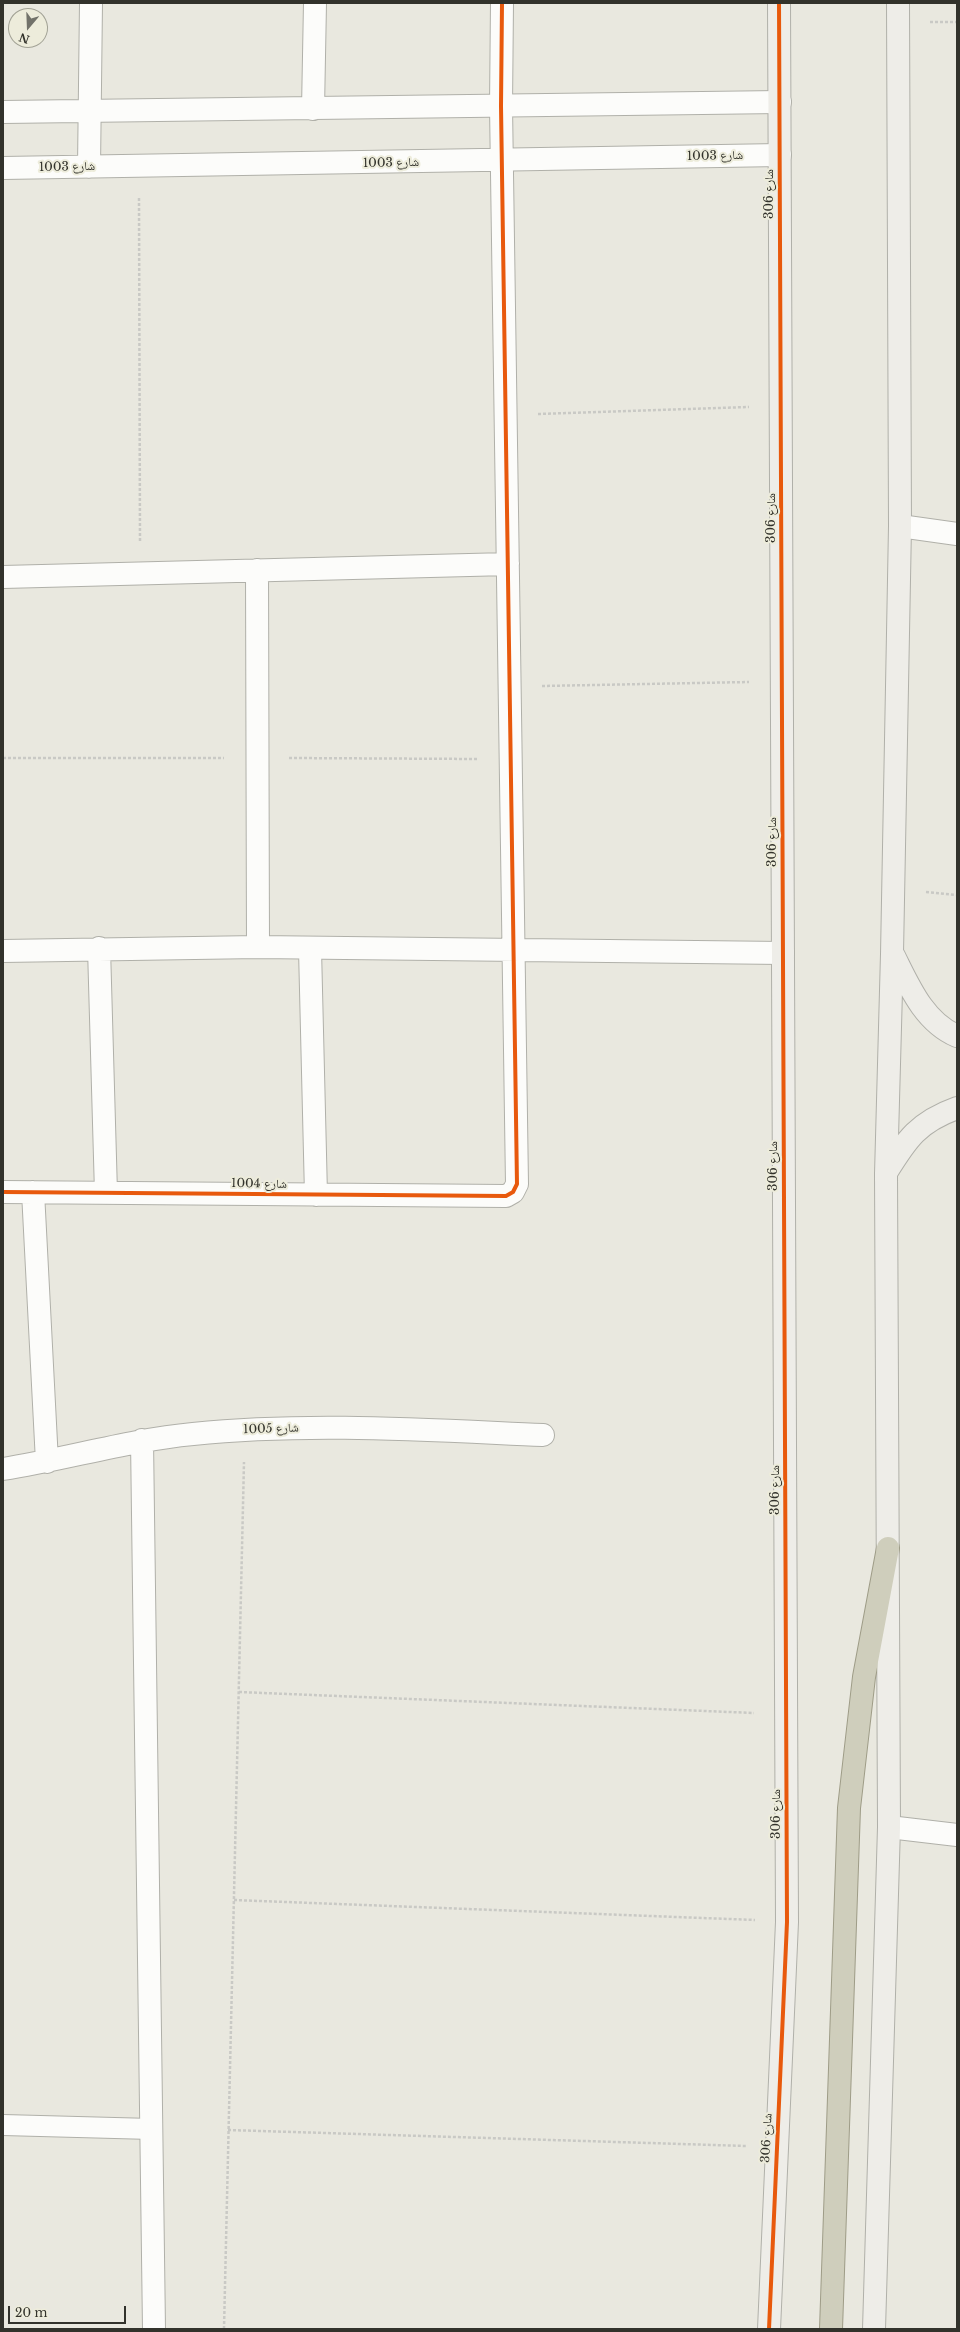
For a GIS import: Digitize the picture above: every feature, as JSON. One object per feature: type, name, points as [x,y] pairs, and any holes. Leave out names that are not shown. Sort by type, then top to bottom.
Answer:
[{"type":"highway","points":[[831,2329],[849,1808],[864,1677],[888,1548]]},
{"type":"street","points":[[89,167],[91,3]]},
{"type":"street","points":[[313,109],[315,3]]},
{"type":"street","points":[[502,3],[501,106],[514,949]]},
{"type":"street","name":"شارع 306","points":[[769,2329],[787,1922],[779,3]]},
{"type":"street","points":[[874,2329],[889,1827],[886,1174],[892,954],[900,526],[898,3]]},
{"type":"street","points":[[3,112],[780,102]]},
{"type":"street","name":"شارع 1003","points":[[3,168],[502,161],[780,155]]},
{"type":"street","points":[[900,526],[957,534]]},
{"type":"street","points":[[3,577],[508,564]]},
{"type":"street","points":[[257,570],[258,947]]},
{"type":"street","points":[[3,950],[258,947],[310,949],[514,949],[784,953]]},
{"type":"street","points":[[99,948],[106,1193]]},
{"type":"street","points":[[310,949],[316,1195]]},
{"type":"street","name":"شارع 1004","points":[[3,1192],[506,1196],[513,1192],[517,1184],[514,949]]},
{"type":"street","points":[[892,954],[926,1013],[947,1032],[957,1036]]},
{"type":"street","points":[[886,1174],[909,1137],[936,1115],[957,1108]]},
{"type":"street","points":[[33,1192],[47,1462]]},
{"type":"street","name":"شارع 1005","points":[[3,1469],[47,1462],[142,1440],[245,1429],[333,1427],[543,1435]]},
{"type":"street","points":[[142,1440],[154,2329]]},
{"type":"street","points":[[889,1827],[957,1835]]},
{"type":"lane","points":[[3,2126],[152,2129]]},
{"type":"path","points":[[139,166],[140,574]]},
{"type":"path","points":[[506,415],[781,406]]},
{"type":"path","points":[[510,686],[782,681]]},
{"type":"path","points":[[224,2329],[245,1429]]},
{"type":"path","points":[[239,1692],[786,1714]]},
{"type":"path","points":[[234,1900],[787,1922]]},
{"type":"path","points":[[228,2130],[777,2147]]},
{"type":"cycle path","points":[[3,1192],[506,1196],[513,1192],[517,1184],[501,106],[502,3]]},
{"type":"cycle path","points":[[769,2329],[787,1922],[779,3]]}]
